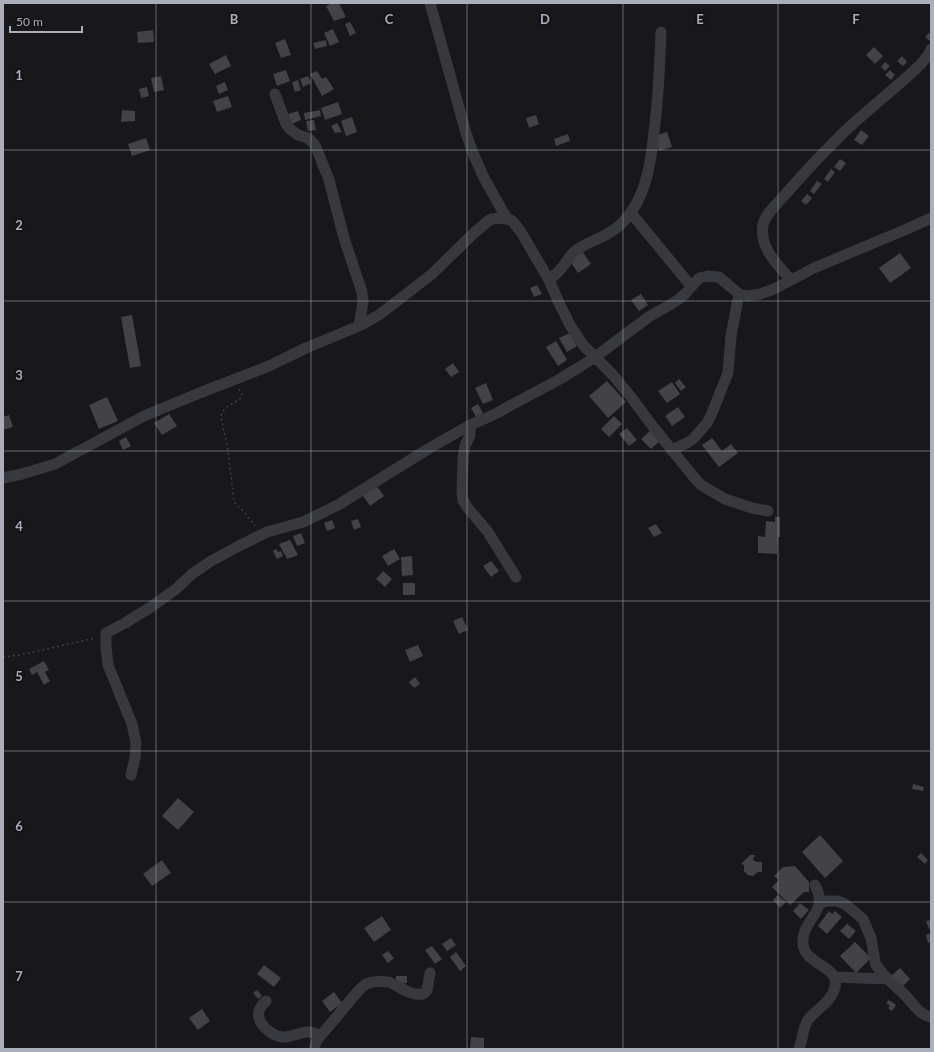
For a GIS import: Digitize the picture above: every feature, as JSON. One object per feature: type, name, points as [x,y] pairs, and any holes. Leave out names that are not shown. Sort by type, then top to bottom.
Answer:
[{"type":"street","points":[[430,3],[466,133],[473,153],[483,176],[507,219]]},
{"type":"street","points":[[549,280],[561,269],[574,252],[616,229],[624,222],[637,204],[649,171],[660,76],[661,32]]},
{"type":"street","points":[[791,280],[769,255],[764,245],[762,226],[765,218],[797,181],[843,134],[920,66],[931,49]]},
{"type":"street","points":[[275,94],[281,113],[288,127],[298,135],[308,138],[314,144],[329,180],[344,238],[361,287],[363,302],[359,326]]},
{"type":"street","points":[[631,212],[691,286]]},
{"type":"street","points":[[3,478],[55,464],[144,416],[269,366],[306,348],[359,326],[379,315],[432,274],[473,234],[488,222],[500,218],[507,219],[514,223],[521,232],[549,280],[571,327],[584,346],[612,374],[671,450],[701,485],[725,499],[752,508],[768,511]]},
{"type":"street","points":[[131,775],[136,758],[136,743],[132,724],[108,665],[106,633],[125,623],[176,589],[192,574],[211,561],[261,534],[303,522],[338,505],[428,449],[470,425],[491,416],[560,379],[595,357],[650,316],[670,306],[685,294],[699,278],[713,276],[722,279],[740,294],[745,296],[760,294],[774,289],[814,268],[931,218]]},
{"type":"street","points":[[671,450],[693,439],[707,422],[712,413],[728,373],[732,336],[740,294]]},
{"type":"street","points":[[363,302],[379,315]]},
{"type":"street","points":[[470,425],[470,435],[465,446],[463,458],[463,500],[488,532],[516,577]]},
{"type":"street","points":[[799,1049],[804,1028],[808,1020],[824,1004],[834,991],[836,982],[831,973],[809,957],[803,944],[804,935],[818,910],[820,903],[820,897],[815,885]]},
{"type":"street","points":[[820,903],[827,901],[845,904],[863,919],[871,938],[876,964],[882,974],[920,1011],[931,1017]]},
{"type":"street","points":[[314,1049],[320,1036],[358,991],[367,984],[384,981],[413,994],[423,994],[426,991],[430,973]]},
{"type":"street","points":[[834,976],[869,979],[887,978]]},
{"type":"street","points":[[266,1001],[261,1005],[258,1015],[263,1025],[273,1034],[284,1037],[308,1032],[320,1036]]},
{"type":"path","points":[[236,379],[242,395],[240,399],[221,412],[228,450],[234,502],[245,513],[261,534]]},
{"type":"path","points":[[3,657],[20,655],[94,638],[106,633]]},
{"type":"building","points":[[332,3],[339,3],[346,17],[334,21],[326,6]]},
{"type":"building","points":[[350,22],[356,33],[350,36],[345,24]]},
{"type":"building","points":[[333,29],[339,42],[330,46],[324,33]]},
{"type":"building","points":[[153,30],[154,42],[138,43],[137,32]]},
{"type":"building","points":[[929,33],[931,35],[931,42],[925,37]]},
{"type":"building","points":[[285,39],[291,55],[281,58],[275,43]]},
{"type":"building","points":[[326,40],[327,46],[315,49],[313,43]]},
{"type":"building","points":[[874,47],[883,56],[875,64],[866,55]]},
{"type":"building","points":[[226,55],[231,66],[215,74],[209,64]]},
{"type":"building","points":[[902,56],[907,62],[903,66],[897,61]]},
{"type":"building","points":[[885,62],[890,66],[885,71],[881,67]]},
{"type":"building","points":[[286,70],[290,81],[277,86],[273,74]]},
{"type":"building","points":[[890,70],[895,75],[891,80],[885,75]]},
{"type":"building","points":[[317,71],[322,79],[326,77],[334,89],[322,96],[310,74]]},
{"type":"building","points":[[161,76],[164,90],[154,92],[151,78]]},
{"type":"building","points":[[308,76],[311,83],[303,87],[300,79]]},
{"type":"building","points":[[298,80],[301,90],[295,92],[292,82]]},
{"type":"building","points":[[225,82],[228,90],[219,94],[216,86]]},
{"type":"building","points":[[147,87],[149,96],[141,98],[139,89]]},
{"type":"building","points":[[228,96],[232,107],[217,112],[213,101]]},
{"type":"building","points":[[338,102],[342,114],[325,120],[321,108]]},
{"type":"building","points":[[122,110],[135,111],[135,121],[121,122]]},
{"type":"building","points":[[320,110],[321,116],[305,120],[304,113]]},
{"type":"building","points":[[298,111],[301,120],[292,124],[288,114]]},
{"type":"building","points":[[536,115],[539,124],[529,128],[526,118]]},
{"type":"building","points":[[352,117],[357,132],[346,136],[341,121]]},
{"type":"building","points":[[314,120],[316,130],[308,131],[306,121]]},
{"type":"building","points":[[337,123],[342,132],[335,133],[331,126]]},
{"type":"building","points":[[861,130],[869,136],[862,145],[854,140]]},
{"type":"building","points":[[667,132],[672,147],[659,151],[654,136]]},
{"type":"building","points":[[568,134],[570,141],[556,146],[554,139]]},
{"type":"building","points":[[146,138],[150,150],[132,156],[128,144]]},
{"type":"building","points":[[840,159],[846,163],[840,171],[834,167]]},
{"type":"building","points":[[831,169],[835,172],[828,182],[824,179]]},
{"type":"building","points":[[817,181],[822,184],[814,194],[810,191]]},
{"type":"building","points":[[807,194],[812,198],[806,205],[801,201]]},
{"type":"building","points":[[582,251],[591,264],[578,273],[569,260]]},
{"type":"building","points":[[900,253],[911,268],[890,283],[879,268]]},
{"type":"building","points":[[537,285],[542,294],[534,297],[530,288]]},
{"type":"building","points":[[641,294],[648,305],[639,311],[631,300]]},
{"type":"building","points":[[132,315],[141,366],[130,368],[121,317]]},
{"type":"building","points":[[570,333],[577,346],[567,352],[559,338]]},
{"type":"building","points":[[556,341],[567,360],[558,366],[546,347]]},
{"type":"building","points":[[453,363],[459,372],[451,377],[445,369]]},
{"type":"building","points":[[679,379],[686,387],[681,391],[675,383]]},
{"type":"building","points":[[607,381],[626,402],[608,418],[589,396]]},
{"type":"building","points":[[672,382],[680,394],[667,403],[658,391]]},
{"type":"building","points":[[486,383],[493,400],[483,404],[475,388]]},
{"type":"building","points":[[107,397],[118,421],[99,429],[89,405]]},
{"type":"building","points":[[478,404],[483,413],[476,417],[471,408]]},
{"type":"building","points":[[678,407],[685,417],[672,426],[665,416]]},
{"type":"building","points":[[169,414],[177,426],[162,435],[154,423]]},
{"type":"building","points":[[9,415],[13,427],[3,430],[3,417]]},
{"type":"building","points":[[614,416],[622,424],[609,437],[601,429]]},
{"type":"building","points":[[627,428],[637,440],[629,446],[619,434]]},
{"type":"building","points":[[651,430],[661,440],[651,449],[641,439]]},
{"type":"building","points":[[126,437],[131,446],[123,450],[119,441]]},
{"type":"building","points":[[712,438],[722,451],[731,444],[738,453],[719,467],[702,445]]},
{"type":"building","points":[[375,484],[384,496],[370,506],[361,493]]},
{"type":"building","points":[[775,517],[780,517],[780,537],[778,537],[777,554],[758,553],[758,536],[765,537],[766,521],[775,522]]},
{"type":"building","points":[[358,519],[361,527],[354,530],[351,521]]},
{"type":"building","points":[[332,520],[335,528],[327,531],[324,523]]},
{"type":"building","points":[[656,524],[662,533],[654,537],[648,528]]},
{"type":"building","points":[[301,533],[305,543],[297,546],[293,536]]},
{"type":"building","points":[[290,540],[298,555],[287,559],[279,544]]},
{"type":"building","points":[[276,549],[278,552],[281,551],[283,556],[277,559],[273,551]]},
{"type":"building","points":[[394,549],[400,559],[388,566],[382,556]]},
{"type":"building","points":[[412,556],[413,575],[402,576],[401,557]]},
{"type":"building","points":[[491,561],[499,571],[491,577],[483,566]]},
{"type":"building","points":[[383,571],[392,579],[385,587],[376,579]]},
{"type":"building","points":[[403,583],[415,583],[415,595],[403,595]]},
{"type":"building","points":[[462,617],[468,630],[459,634],[453,621]]},
{"type":"building","points":[[418,645],[423,656],[410,662],[405,650]]},
{"type":"building","points":[[44,661],[49,670],[45,672],[50,681],[44,685],[37,672],[32,675],[29,669]]},
{"type":"building","points":[[415,677],[420,684],[414,688],[409,682]]},
{"type":"building","points":[[913,784],[924,787],[923,791],[912,789]]},
{"type":"building","points":[[178,798],[194,812],[178,830],[162,816]]},
{"type":"building","points":[[820,835],[843,861],[825,878],[802,852]]},
{"type":"building","points":[[921,853],[928,860],[925,864],[917,857]]},
{"type":"building","points":[[750,855],[755,855],[753,860],[762,862],[762,872],[758,872],[753,876],[748,875],[744,871],[744,865],[741,864]]},
{"type":"building","points":[[162,860],[171,873],[152,886],[143,874]]},
{"type":"building","points":[[795,866],[809,882],[809,892],[804,892],[790,905],[772,887],[779,880],[774,876],[783,867]]},
{"type":"building","points":[[778,895],[786,902],[780,908],[773,900]]},
{"type":"building","points":[[800,903],[809,910],[801,919],[793,911]]},
{"type":"building","points":[[829,911],[832,914],[835,911],[842,917],[827,934],[818,926]]},
{"type":"building","points":[[382,916],[391,930],[374,942],[364,928]]},
{"type":"building","points":[[931,920],[931,928],[929,929],[926,921]]},
{"type":"building","points":[[847,924],[856,931],[849,939],[840,931]]},
{"type":"building","points":[[931,933],[931,942],[928,943],[926,935]]},
{"type":"building","points":[[451,938],[456,945],[447,951],[442,944]]},
{"type":"building","points":[[855,942],[871,958],[856,973],[840,956]]},
{"type":"building","points":[[432,946],[442,959],[435,964],[425,950]]},
{"type":"building","points":[[388,951],[394,958],[388,963],[382,955]]},
{"type":"building","points":[[456,952],[466,966],[460,971],[450,957]]},
{"type":"building","points":[[264,965],[281,978],[274,987],[257,974]]},
{"type":"building","points":[[900,968],[910,979],[902,987],[891,976]]},
{"type":"building","points":[[396,976],[407,976],[407,983],[396,984]]},
{"type":"building","points":[[257,990],[262,996],[258,999],[253,993]]},
{"type":"building","points":[[334,992],[342,1003],[330,1012],[322,1001]]},
{"type":"building","points":[[889,1000],[896,1005],[892,1011],[888,1008],[890,1006],[886,1003]]},
{"type":"building","points":[[202,1009],[210,1021],[198,1030],[189,1018]]},
{"type":"building","points":[[471,1037],[484,1038],[484,1049],[470,1049]]}]
